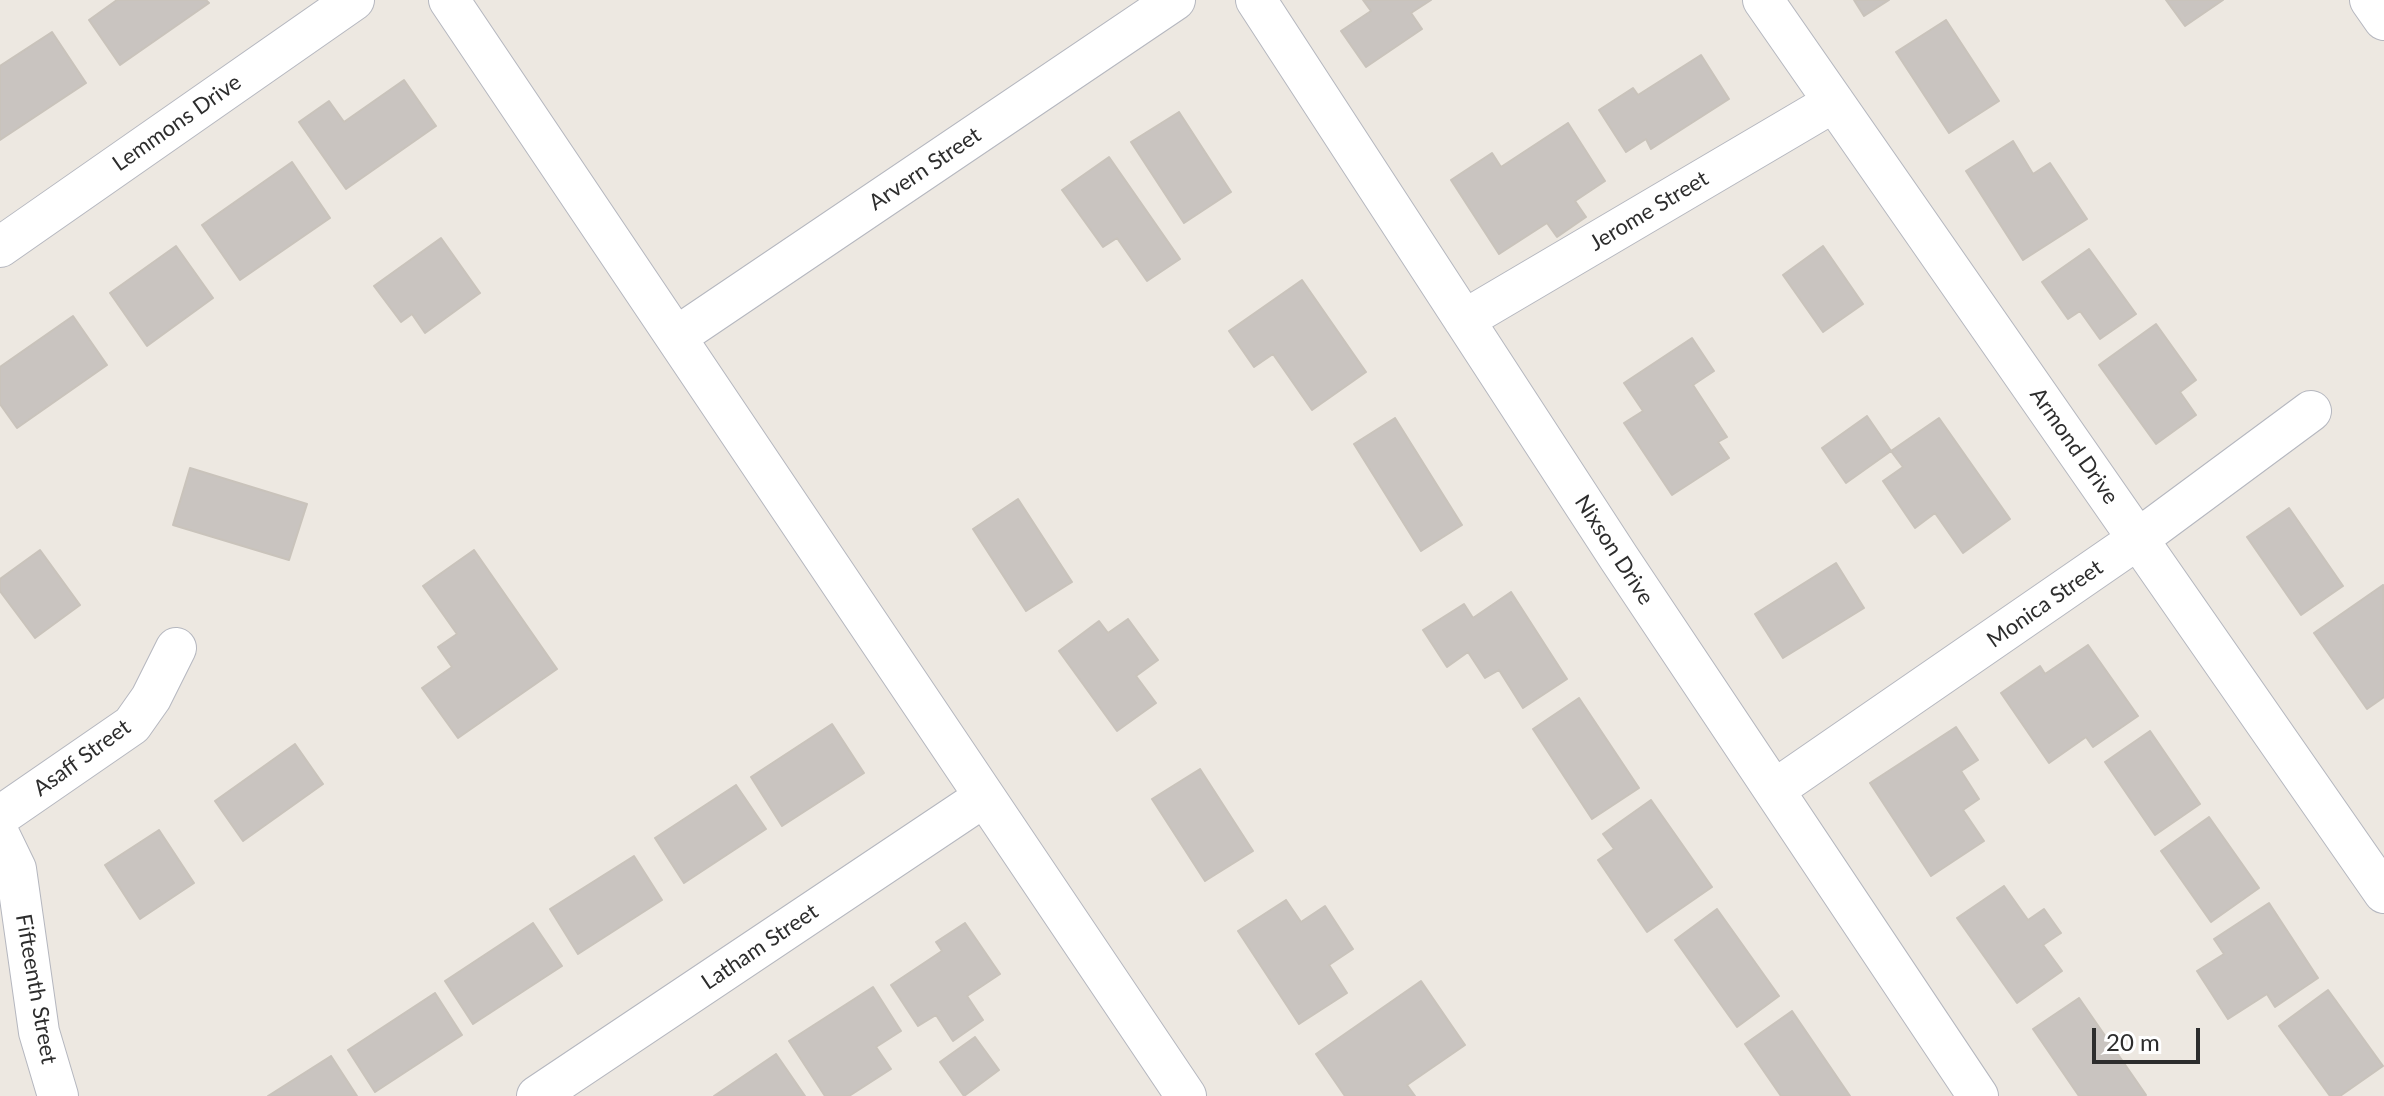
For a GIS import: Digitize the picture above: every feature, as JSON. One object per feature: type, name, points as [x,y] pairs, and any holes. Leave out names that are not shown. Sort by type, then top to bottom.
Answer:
[{"type":"street","name":"Lemmons Drive","points":[[0,247],[354,0]]},
{"type":"street","points":[[449,0],[1186,1096]]},
{"type":"street","name":"Arvern Street","points":[[676,337],[1175,0]]},
{"type":"street","name":"Nixson Drive","points":[[1256,0],[1978,1096]]},
{"type":"street","name":"Armond Drive","points":[[1763,0],[2384,893]]},
{"type":"street","points":[[2370,0],[2384,20]]},
{"type":"street","name":"Jerome Street","points":[[1464,320],[1834,102]]},
{"type":"street","name":"Monica Street","points":[[1774,790],[2138,539],[2311,411]]},
{"type":"street","name":"Asaff Street","points":[[0,816],[132,725],[151,698],[176,648]]},
{"type":"street","name":"Latham Street","points":[[537,1096],[984,797]]},
{"type":"street","name":"Fifteenth Street","points":[[0,836],[16,869],[39,1032],[58,1096]]},
{"type":"building","points":[[117,0],[206,0],[209,3],[120,65],[89,20]]},
{"type":"building","points":[[1363,0],[1431,0],[1411,13],[1422,29],[1366,67],[1341,31],[1371,11]]},
{"type":"building","points":[[1854,0],[1889,0],[1864,16]]},
{"type":"building","points":[[2166,0],[2223,0],[2185,26]]},
{"type":"building","points":[[1946,20],[1999,101],[1949,133],[1896,52]]},
{"type":"building","points":[[52,32],[86,83],[0,140],[0,66]]},
{"type":"building","points":[[1701,55],[1729,99],[1651,149],[1646,139],[1626,152],[1599,110],[1633,88],[1638,95]]},
{"type":"building","points":[[404,80],[436,126],[346,189],[299,122],[329,101],[344,122]]},
{"type":"building","points":[[1179,112],[1231,192],[1184,223],[1131,142]]},
{"type":"building","points":[[1568,123],[1605,181],[1575,201],[1586,217],[1557,237],[1547,223],[1499,254],[1451,180],[1492,153],[1501,167]]},
{"type":"building","points":[[2013,141],[2033,174],[2050,163],[2087,219],[2023,260],[1966,171]]},
{"type":"building","points":[[1109,157],[1180,259],[1147,281],[1117,238],[1103,247],[1062,190]]},
{"type":"building","points":[[292,162],[330,218],[240,280],[202,225]]},
{"type":"building","points":[[441,238],[480,293],[425,333],[412,314],[401,322],[374,286]]},
{"type":"building","points":[[176,246],[213,298],[147,346],[110,293]]},
{"type":"building","points":[[1823,246],[1863,304],[1823,332],[1783,275]]},
{"type":"building","points":[[2089,249],[2136,314],[2100,339],[2080,311],[2068,319],[2042,282]]},
{"type":"building","points":[[1302,280],[1366,372],[1312,410],[1273,354],[1254,367],[1229,331]]},
{"type":"building","points":[[73,316],[107,365],[17,428],[0,404],[0,367]]},
{"type":"building","points":[[2156,324],[2196,380],[2180,392],[2196,415],[2156,444],[2099,365]]},
{"type":"building","points":[[1692,338],[1714,371],[1693,385],[1727,437],[1718,442],[1729,458],[1672,495],[1624,423],[1643,411],[1624,383]]},
{"type":"building","points":[[1867,416],[1891,451],[1846,483],[1822,448]]},
{"type":"building","points":[[1395,418],[1462,525],[1421,551],[1354,444]]},
{"type":"building","points":[[1939,418],[2010,519],[1963,553],[1935,513],[1915,528],[1883,481],[1903,467],[1891,451]]},
{"type":"building","points":[[190,468],[307,504],[289,560],[173,525]]},
{"type":"building","points":[[1018,499],[1072,582],[1026,611],[973,529]]},
{"type":"building","points":[[2289,508],[2343,586],[2301,615],[2247,537]]},
{"type":"building","points":[[40,550],[80,605],[35,638],[0,591],[0,579]]},
{"type":"building","points":[[474,550],[557,669],[458,738],[422,688],[452,667],[438,647],[457,634],[423,586]]},
{"type":"building","points":[[1836,563],[1864,608],[1783,658],[1755,614]]},
{"type":"building","points":[[2383,585],[2384,697],[2367,709],[2314,633]]},
{"type":"building","points":[[1511,592],[1567,679],[1523,708],[1499,670],[1485,678],[1468,652],[1447,667],[1423,630],[1464,604],[1473,618]]},
{"type":"building","points":[[1128,619],[1158,660],[1136,676],[1156,703],[1117,731],[1059,651],[1099,621],[1108,633]]},
{"type":"building","points":[[2088,645],[2138,716],[2093,747],[2086,737],[2049,763],[2001,693],[2040,666],[2045,674]]},
{"type":"building","points":[[1579,698],[1639,788],[1592,819],[1533,729]]},
{"type":"building","points":[[832,724],[864,773],[782,826],[751,777]]},
{"type":"building","points":[[1956,727],[1978,760],[1961,771],[1979,799],[1963,810],[1984,841],[1931,876],[1870,783]]},
{"type":"building","points":[[2150,731],[2200,804],[2155,835],[2105,762]]},
{"type":"building","points":[[295,744],[323,784],[243,841],[215,801]]},
{"type":"building","points":[[1200,769],[1253,851],[1205,881],[1152,799]]},
{"type":"building","points":[[736,785],[766,829],[684,883],[655,838]]},
{"type":"building","points":[[1651,800],[1712,887],[1647,932],[1598,860],[1614,849],[1603,834]]},
{"type":"building","points":[[2209,817],[2259,888],[2211,922],[2161,851]]},
{"type":"building","points":[[159,830],[194,883],[140,919],[105,865]]},
{"type":"building","points":[[634,856],[662,900],[578,954],[550,909]]},
{"type":"building","points":[[2004,886],[2028,920],[2044,909],[2061,933],[2043,945],[2062,971],[2017,1003],[1957,918]]},
{"type":"building","points":[[1286,900],[1301,922],[1325,906],[1353,949],[1329,965],[1347,993],[1299,1024],[1238,931]]},
{"type":"building","points":[[2269,903],[2318,978],[2275,1007],[2267,994],[2228,1019],[2197,971],[2224,954],[2214,939]]},
{"type":"building","points":[[1717,909],[1779,996],[1737,1027],[1675,940]]},
{"type":"building","points":[[533,923],[562,966],[473,1024],[445,981]]},
{"type":"building","points":[[965,923],[1000,974],[967,996],[983,1020],[953,1041],[936,1015],[918,1026],[891,985],[942,951],[936,942]]},
{"type":"building","points":[[1421,981],[1465,1045],[1407,1085],[1415,1096],[1345,1096],[1316,1054]]},
{"type":"building","points":[[873,987],[901,1031],[876,1047],[891,1069],[849,1096],[825,1096],[789,1041]]},
{"type":"building","points":[[2328,990],[2383,1066],[2340,1096],[2330,1096],[2279,1026]]},
{"type":"building","points":[[435,993],[462,1035],[375,1092],[348,1050]]},
{"type":"building","points":[[2079,998],[2146,1095],[2079,1096],[2033,1029]]},
{"type":"building","points":[[1792,1011],[1850,1096],[1781,1096],[1745,1044]]},
{"type":"building","points":[[975,1037],[999,1070],[964,1096],[940,1062]]},
{"type":"building","points":[[776,1054],[805,1096],[714,1096]]},
{"type":"building","points":[[331,1056],[357,1096],[268,1096]]}]
